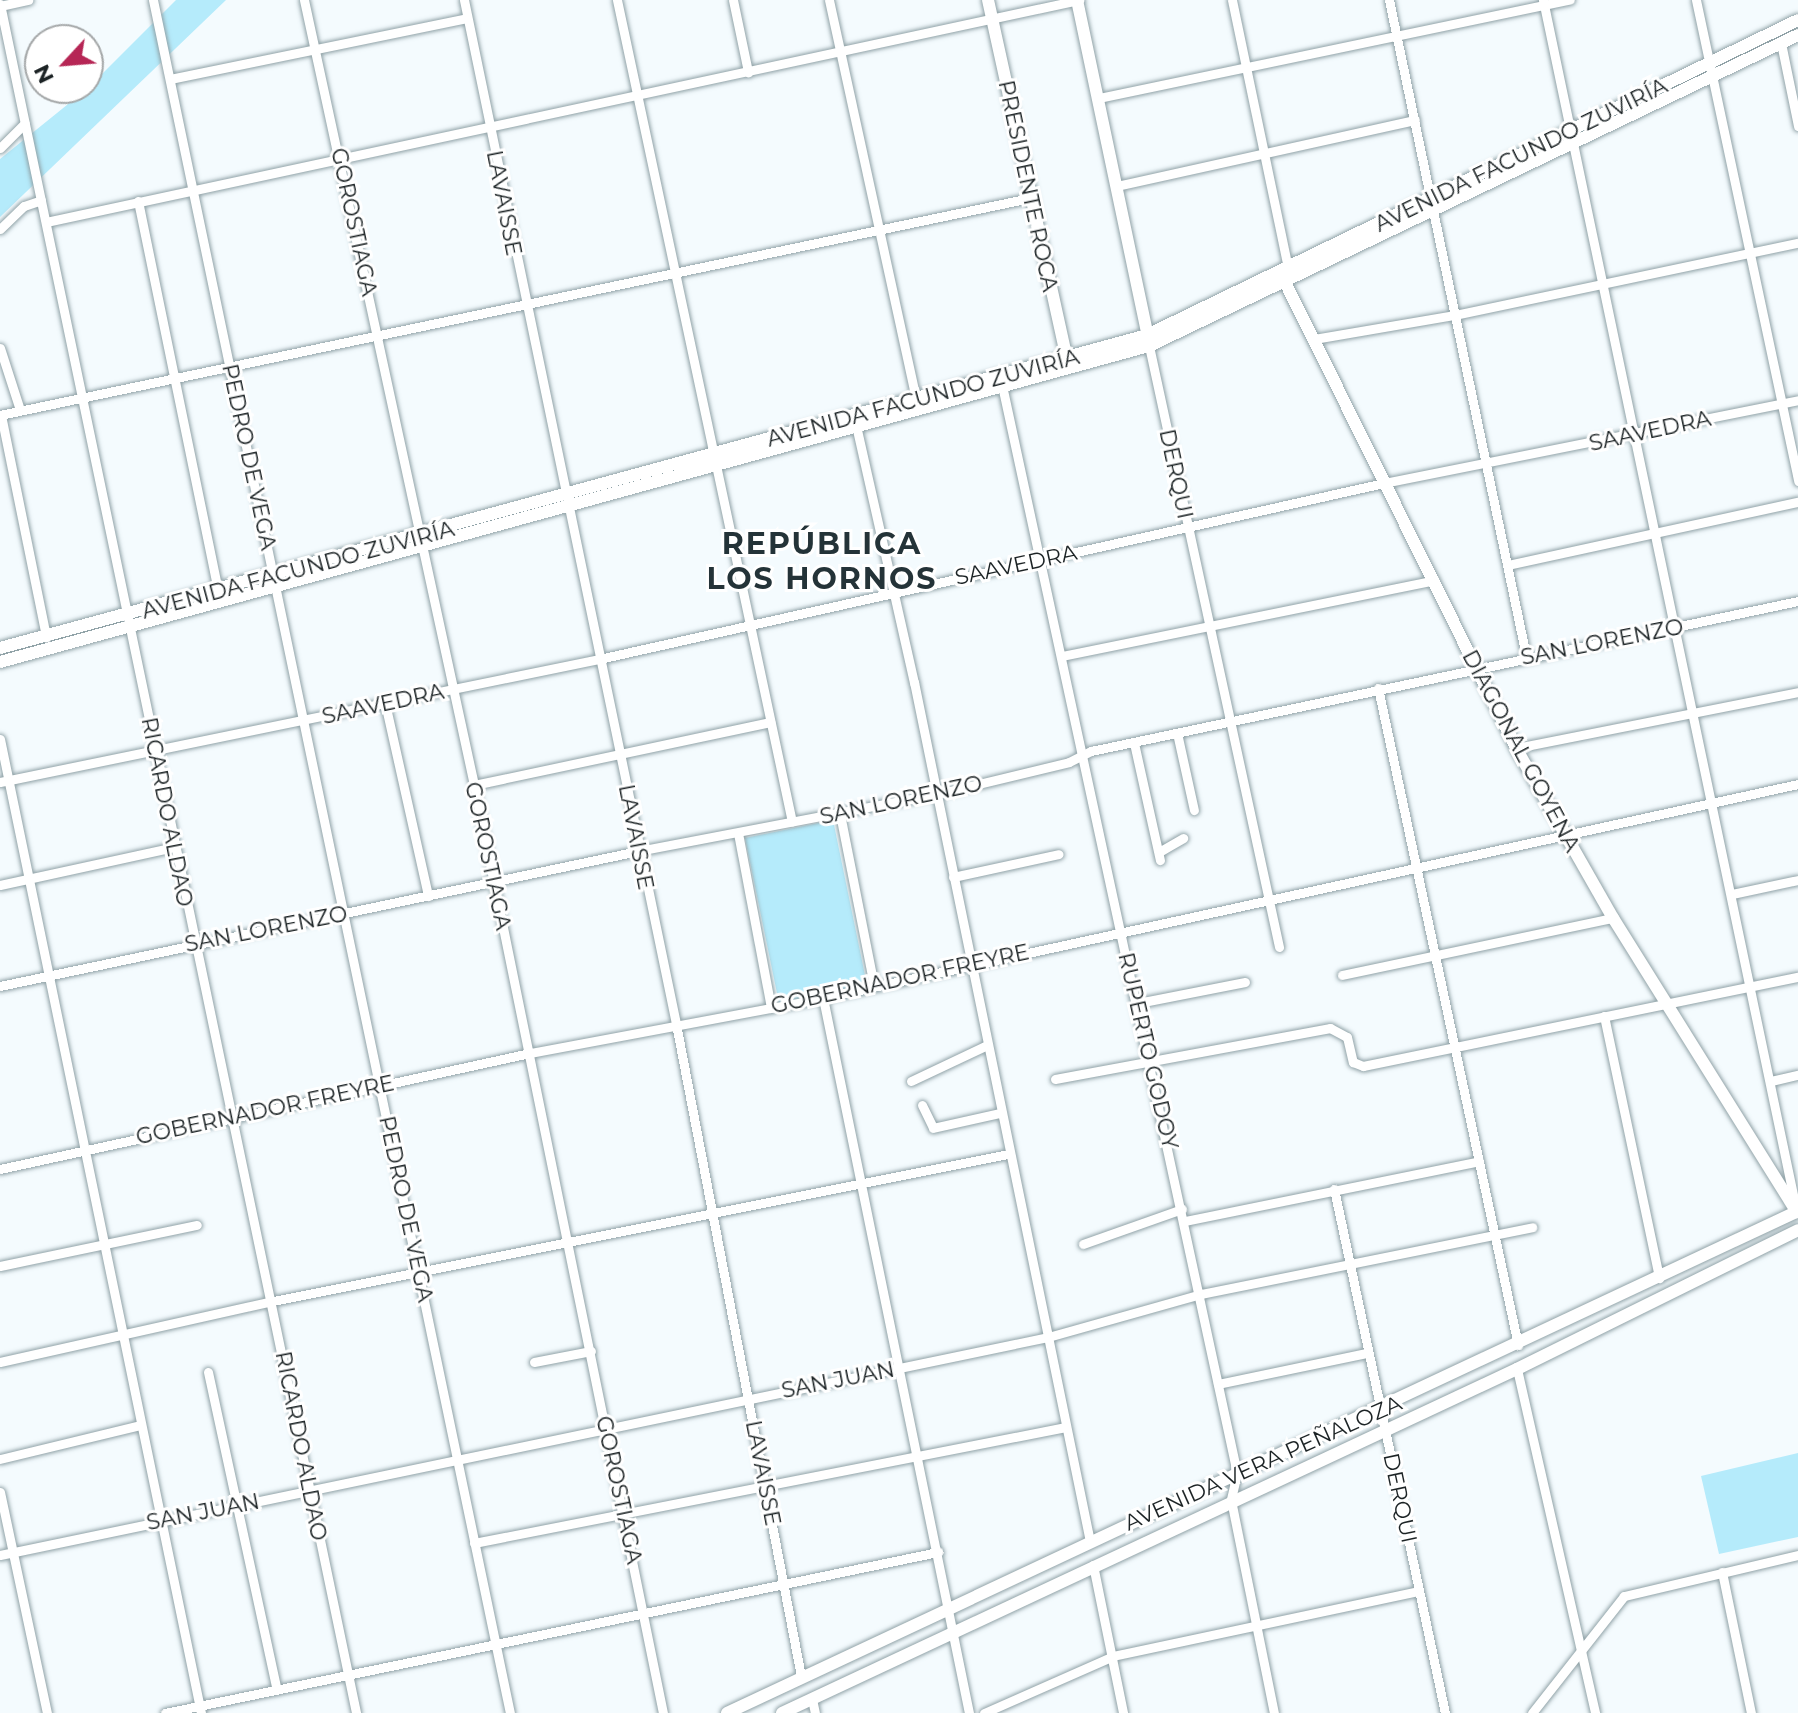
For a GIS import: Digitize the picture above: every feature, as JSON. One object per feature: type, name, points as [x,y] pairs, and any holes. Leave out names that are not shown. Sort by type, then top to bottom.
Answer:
[{"type":"main road","name":"PRESIDENTE ROCA","points":[[988,0],[1068,365]]},
{"type":"main road","name":"DERQUI","points":[[1078,0],[1148,340]]},
{"type":"main road","name":"AVENIDA FACUNDO ZUVIRÍA","points":[[0,648],[128,622],[855,424],[1003,390],[1068,365],[1148,340],[1287,276],[1710,70],[1798,20]]},
{"type":"main road","name":"AVENIDA FACUNDO ZUVIRÍA","points":[[1710,70],[1798,35]]},
{"type":"main road","name":"DIAGONAL GOYENA","points":[[1287,276],[1314,339],[1516,748],[1613,918],[1798,1213]]},
{"type":"main road","name":"AVENIDA FACUNDO ZUVIRÍA","points":[[855,424],[916,400],[1068,365]]},
{"type":"main road","name":"AVENIDA FACUNDO ZUVIRÍA","points":[[0,662],[218,591],[276,583]]},
{"type":"main road","name":"AVENIDA VERA PEÑALOZA","points":[[727,1713],[1798,1213]]},
{"type":"main road","name":"AVENIDA VERA PEÑALOZA","points":[[782,1713],[1231,1500],[1386,1432],[1798,1230]]},
{"type":"street","points":[[0,5],[28,0]]},
{"type":"street","name":"PEDRO DE VEGA","points":[[153,0],[510,1713]]},
{"type":"street","name":"GOROSTIAGA","points":[[304,0],[341,157],[474,785],[663,1713]]},
{"type":"street","name":"LAVAISSE","points":[[464,0],[524,305],[676,1024],[801,1676]]},
{"type":"street","points":[[617,0],[747,627],[792,822]]},
{"type":"street","points":[[733,0],[748,72]]},
{"type":"street","points":[[829,0],[916,400]]},
{"type":"street","points":[[46,222],[341,157],[840,54],[1078,0]]},
{"type":"street","points":[[1232,0],[1287,276]]},
{"type":"street","points":[[1389,0],[1526,656]]},
{"type":"street","points":[[1099,98],[1570,0]]},
{"type":"street","points":[[1696,0],[1798,481]]},
{"type":"street","points":[[1544,3],[1798,1213]]},
{"type":"street","name":"RICARDO ALDAO","points":[[0,5],[194,943],[273,1301],[356,1713]]},
{"type":"street","points":[[170,79],[467,18]]},
{"type":"street","points":[[1781,43],[1798,126]]},
{"type":"street","points":[[1117,186],[1415,120]]},
{"type":"street","points":[[0,148],[25,123]]},
{"type":"street","points":[[46,637],[0,415],[1030,198]]},
{"type":"street","points":[[0,229],[24,206],[41,200]]},
{"type":"street","points":[[138,201],[218,591]]},
{"type":"street","points":[[1314,339],[1455,315],[1798,243]]},
{"type":"street","name":"DERQUI","points":[[1148,340],[1279,947]]},
{"type":"street","points":[[0,348],[20,410]]},
{"type":"street","name":"RUPERTO GODOY","points":[[1003,390],[1201,1294],[1237,1473],[1231,1500],[1274,1713]]},
{"type":"street","name":"SAAVEDRA","points":[[4,781],[599,659],[1384,483],[1634,436],[1798,400]]},
{"type":"street","points":[[855,424],[937,794],[1008,1154],[1090,1542]]},
{"type":"street","points":[[1508,565],[1798,502]]},
{"type":"street","points":[[1062,656],[1434,580]]},
{"type":"street","name":"SAN LORENZO","points":[[0,986],[638,851],[937,794],[1177,733],[1526,656],[1674,629],[1798,601]]},
{"type":"street","points":[[1378,688],[1518,1345]]},
{"type":"street","points":[[1516,748],[1798,692]]},
{"type":"street","points":[[385,703],[428,896]]},
{"type":"street","points":[[474,785],[770,722]]},
{"type":"street","points":[[1177,733],[1194,810]]},
{"type":"street","points":[[0,739],[4,781],[86,1149],[200,1709]]},
{"type":"street","points":[[1134,743],[1159,856],[1183,838]]},
{"type":"street","name":"GOBERNADOR FREYRE","points":[[0,1169],[530,1053],[823,998],[1417,864],[1798,784]]},
{"type":"street","points":[[840,814],[874,985]]},
{"type":"street","points":[[738,833],[771,1008]]},
{"type":"street","points":[[0,885],[175,847]]},
{"type":"street","points":[[953,877],[1059,854]]},
{"type":"street","points":[[1732,894],[1798,880]]},
{"type":"street","points":[[1342,975],[1613,918]]},
{"type":"street","points":[[1055,1079],[1330,1028],[1347,1037],[1357,1066],[1455,1049],[1798,977]]},
{"type":"street","points":[[1138,1003],[1245,982]]},
{"type":"street","points":[[823,998],[955,1632],[969,1713]]},
{"type":"street","points":[[1604,1016],[1659,1278]]},
{"type":"street","points":[[911,1081],[987,1045]]},
{"type":"street","points":[[1771,1081],[1798,1075]]},
{"type":"street","points":[[922,1105],[933,1128],[1000,1113]]},
{"type":"street","points":[[0,1362],[273,1301],[1008,1154]]},
{"type":"street","points":[[1185,1221],[1479,1161]]},
{"type":"street","name":"DERQUI","points":[[1334,1189],[1418,1591],[1446,1696],[1445,1713]]},
{"type":"street","points":[[1083,1244],[1182,1209]]},
{"type":"street","points":[[0,1266],[197,1225]]},
{"type":"street","name":"SAN JUAN","points":[[0,1555],[606,1426],[1048,1337],[1201,1294],[1532,1227]]},
{"type":"street","points":[[534,1362],[591,1351]]},
{"type":"street","points":[[1218,1384],[1367,1353]]},
{"type":"street","points":[[1517,1369],[1595,1713]]},
{"type":"street","points":[[208,1372],[277,1690]]},
{"type":"street","points":[[0,1459],[141,1425]]},
{"type":"street","points":[[474,1543],[1066,1427]]},
{"type":"street","points":[[0,1492],[47,1713]]},
{"type":"street","points":[[165,1713],[200,1709],[277,1690],[938,1552]]},
{"type":"street","points":[[1532,1713],[1612,1607],[1637,1589],[1798,1555]]},
{"type":"street","points":[[1093,1565],[1123,1713]]},
{"type":"street","points":[[1722,1572],[1751,1713]]},
{"type":"street","points":[[984,1713],[1113,1656],[1418,1591]]},
{"type":"street","points":[[812,1699],[815,1713]]},
{"type":"shaded area","points":[[176,0],[226,0],[0,217],[0,159],[68,104],[104,104],[104,72]]},
{"type":"shaded area","points":[[833,820],[867,985],[779,1003],[745,838]]},
{"type":"shaded area","points":[[1798,1453],[1798,1537],[1719,1554],[1701,1476]]},
{"type":"district","name":"REPÚBLICA LOS HORNOS","points":[[822,561]]}]
